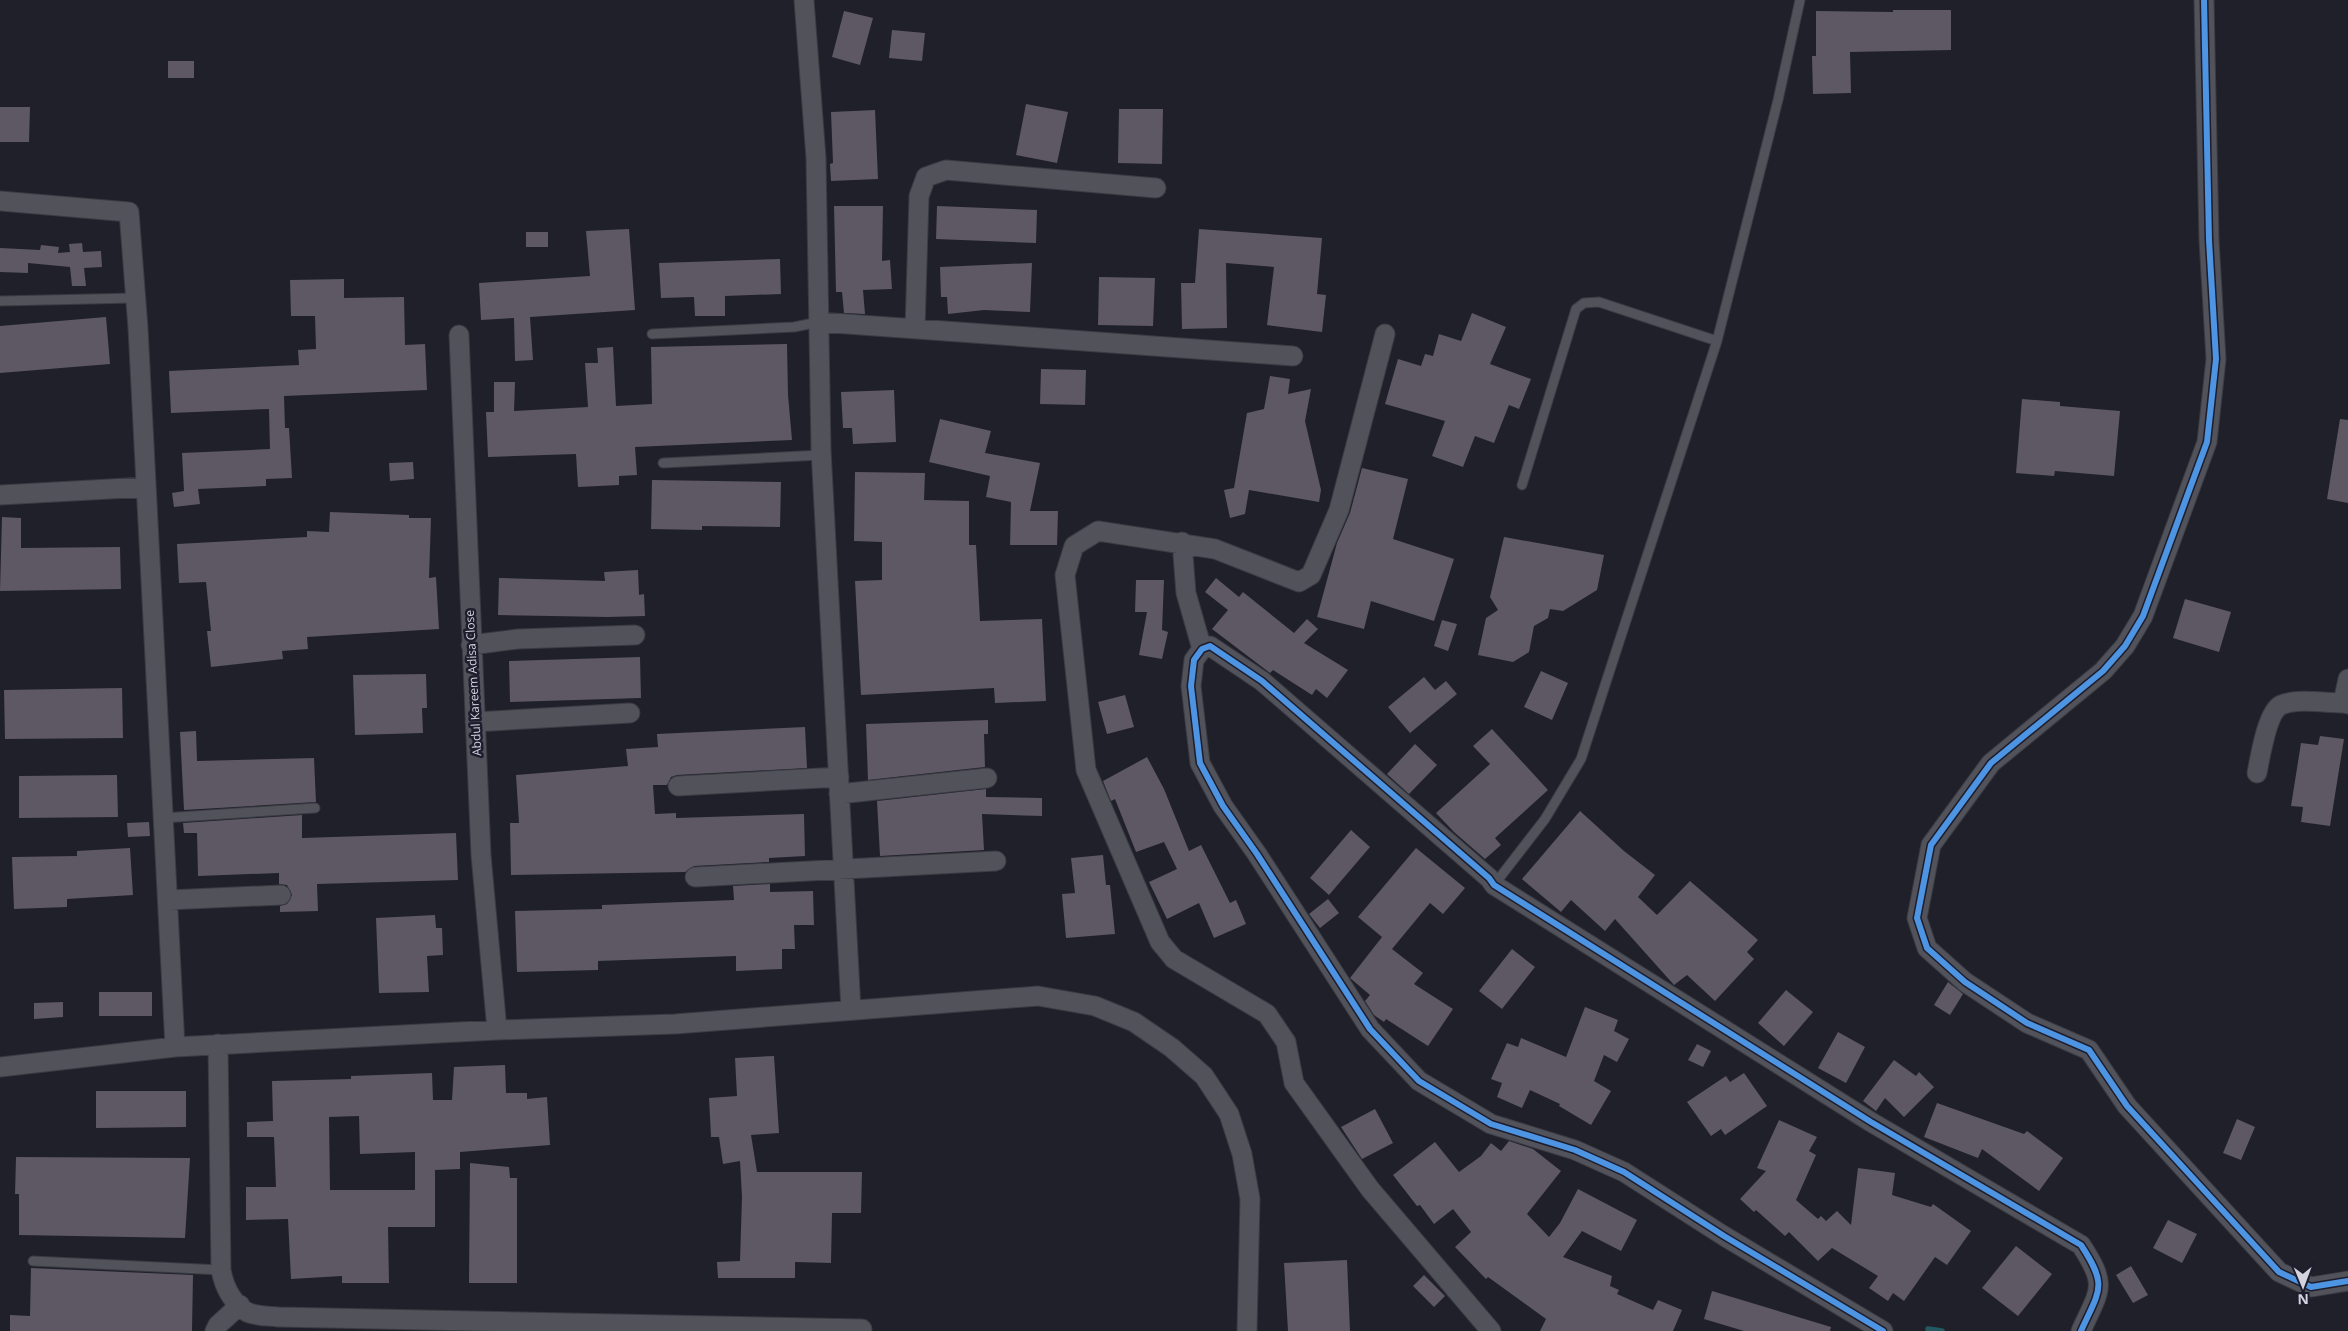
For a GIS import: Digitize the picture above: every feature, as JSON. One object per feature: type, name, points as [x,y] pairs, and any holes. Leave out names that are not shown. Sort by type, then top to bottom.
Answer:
[{"type":"street","points":[[804,0],[816,158],[822,455],[851,1010]]},
{"type":"street","points":[[2204,0],[2209,240],[2216,359],[2207,442],[2143,616],[2125,646],[2102,671],[1991,763],[1931,845],[1917,918],[1927,948],[1965,982],[2027,1023],[2089,1050],[2127,1106],[2279,1272],[2311,1286],[2348,1281]]},
{"type":"street","points":[[915,329],[919,196],[926,177],[946,170],[1156,188]]},
{"type":"street","points":[[0,200],[129,212],[136,298],[175,1047]]},
{"type":"street","points":[[819,322],[1294,356]]},
{"type":"street","points":[[1386,334],[1339,510],[1311,575],[1299,582],[1215,549],[1182,542],[1098,531],[1074,546],[1065,575],[1086,770],[1160,942],[1174,959],[1267,1014],[1286,1042],[1294,1083],[1370,1189],[1490,1331]]},
{"type":"street","name":"Abdul Kareem Adisa Close","points":[[459,335],[481,855],[498,1030]]},
{"type":"street","points":[[0,495],[146,487]]},
{"type":"street","points":[[1182,542],[1186,593],[1202,649]]},
{"type":"street","points":[[471,645],[518,639],[635,635]]},
{"type":"street","points":[[1884,1331],[1724,1236],[1624,1172],[1575,1150],[1491,1124],[1419,1081],[1370,1029],[1318,946],[1223,806],[1200,763],[1191,686],[1194,660],[1202,649],[1210,646],[1262,681],[1481,871],[1494,885],[1871,1122],[2081,1245],[2094,1265],[2100,1289],[2081,1331]]},
{"type":"street","points":[[2257,773],[2271,714],[2281,706],[2301,702],[2346,703],[2348,679]]},
{"type":"street","points":[[474,722],[630,713]]},
{"type":"street","points":[[678,786],[839,785],[987,778]]},
{"type":"street","points":[[695,877],[996,861]]},
{"type":"street","points":[[168,900],[281,894]]},
{"type":"street","points":[[0,1067],[103,1053],[218,1044],[498,1030],[675,1024],[1038,996],[1095,1006],[1134,1022],[1172,1048],[1204,1076],[1229,1114],[1242,1154],[1250,1199],[1247,1331]]},
{"type":"street","points":[[218,1044],[221,1270],[224,1287],[248,1312],[278,1317],[862,1330]]},
{"type":"street","points":[[215,1331],[240,1305]]},
{"type":"lane","points":[[1494,885],[1545,819],[1581,759],[1717,341],[1778,100],[1800,0]]},
{"type":"lane","points":[[0,301],[136,298]]},
{"type":"lane","points":[[1522,485],[1576,309],[1584,303],[1599,302],[1717,341]]},
{"type":"lane","points":[[652,334],[794,327],[819,322]]},
{"type":"lane","points":[[663,463],[822,455]]},
{"type":"lane","points":[[163,818],[315,808]]},
{"type":"lane","points":[[33,1261],[221,1270]]},
{"type":"building","points":[[1893,10],[1951,10],[1951,50],[1850,52],[1851,93],[1813,94],[1812,56],[1816,56],[1816,11],[1893,12]]},
{"type":"building","points":[[844,11],[873,18],[860,65],[832,57]]},
{"type":"building","points":[[892,30],[925,33],[922,61],[889,58]]},
{"type":"building","points":[[168,61],[194,61],[194,78],[168,78]]},
{"type":"building","points":[[1026,104],[1068,112],[1057,163],[1016,155]]},
{"type":"building","points":[[0,107],[30,107],[29,142],[0,142]]},
{"type":"building","points":[[1119,109],[1163,109],[1162,164],[1118,163]]},
{"type":"building","points":[[875,110],[878,179],[831,181],[830,164],[833,163],[831,112]]},
{"type":"building","points":[[834,206],[883,206],[882,261],[890,260],[892,289],[863,290],[865,314],[844,313],[842,292],[836,292]]},
{"type":"building","points":[[937,206],[1037,210],[1036,243],[936,239]]},
{"type":"building","points":[[629,229],[635,310],[530,317],[533,360],[515,361],[514,318],[481,320],[479,283],[590,276],[586,231]]},
{"type":"building","points":[[1199,229],[1322,238],[1317,294],[1326,295],[1322,332],[1267,325],[1274,267],[1226,263],[1227,328],[1182,329],[1181,283],[1195,283]]},
{"type":"building","points":[[526,232],[548,232],[548,247],[526,247]]},
{"type":"building","points":[[82,243],[83,252],[101,251],[102,267],[84,268],[86,286],[72,286],[70,267],[28,263],[28,273],[0,272],[0,248],[40,250],[41,245],[59,247],[58,253],[70,252],[69,244]]},
{"type":"building","points":[[780,259],[781,294],[725,296],[725,316],[695,316],[694,297],[661,298],[659,263]]},
{"type":"building","points":[[1032,263],[1030,312],[984,310],[948,314],[947,297],[941,297],[940,267]]},
{"type":"building","points":[[1099,277],[1155,278],[1153,326],[1098,325]]},
{"type":"building","points":[[344,279],[344,298],[404,297],[405,345],[425,344],[427,390],[284,396],[285,428],[289,428],[292,478],[266,479],[266,486],[198,489],[200,504],[174,507],[172,493],[184,491],[182,453],[270,449],[269,409],[171,413],[169,371],[299,365],[298,350],[316,349],[315,316],[291,316],[290,280]]},
{"type":"building","points":[[1472,313],[1506,327],[1490,364],[1531,379],[1519,409],[1509,405],[1494,443],[1475,436],[1463,467],[1432,456],[1445,421],[1385,404],[1398,359],[1421,366],[1425,354],[1433,356],[1439,334],[1461,341]]},
{"type":"building","points":[[106,317],[110,364],[0,373],[0,326]]},
{"type":"building","points":[[787,344],[788,395],[792,440],[635,447],[637,475],[619,476],[619,485],[578,487],[576,454],[488,457],[486,412],[494,412],[494,382],[515,382],[514,411],[588,407],[585,363],[598,363],[597,348],[613,347],[616,406],[652,404],[651,347]]},
{"type":"building","points":[[1041,369],[1086,370],[1085,405],[1040,404]]},
{"type":"building","points":[[1270,376],[1290,379],[1288,394],[1311,389],[1305,421],[1321,490],[1319,502],[1249,490],[1245,514],[1230,518],[1224,490],[1234,488],[1247,413],[1264,409]]},
{"type":"building","points":[[894,390],[896,442],[853,444],[852,428],[843,428],[841,392]]},
{"type":"building","points":[[2022,399],[2060,402],[2060,406],[2120,411],[2114,476],[2055,471],[2054,476],[2016,473]]},
{"type":"building","points":[[940,419],[991,431],[985,453],[1040,463],[1030,511],[1058,511],[1057,545],[1010,545],[1011,502],[986,497],[990,476],[929,462]]},
{"type":"building","points":[[2340,419],[2348,420],[2348,503],[2327,499]]},
{"type":"building","points":[[413,462],[414,479],[390,481],[389,463]]},
{"type":"building","points":[[1362,468],[1408,479],[1393,539],[1454,559],[1434,621],[1371,601],[1364,629],[1317,617],[1337,543],[1350,513]]},
{"type":"building","points":[[855,472],[925,473],[924,500],[969,501],[969,545],[976,545],[980,621],[1042,619],[1046,701],[995,703],[994,688],[861,695],[855,581],[882,580],[882,542],[854,541]]},
{"type":"building","points":[[652,480],[781,482],[780,527],[702,526],[702,530],[651,529]]},
{"type":"building","points":[[330,512],[409,515],[409,518],[431,518],[429,578],[436,577],[439,629],[307,637],[308,649],[282,651],[283,659],[211,667],[207,631],[211,631],[206,582],[179,583],[177,544],[307,537],[307,531],[329,532]]},
{"type":"building","points":[[2,517],[21,518],[21,548],[120,547],[121,589],[0,591]]},
{"type":"building","points":[[1504,537],[1604,555],[1597,590],[1563,611],[1550,609],[1548,618],[1534,626],[1529,652],[1513,662],[1478,655],[1486,618],[1498,610],[1490,597]]},
{"type":"building","points":[[638,570],[639,595],[644,594],[645,616],[498,615],[499,578],[605,581],[604,572]]},
{"type":"building","points":[[1216,578],[1239,597],[1243,592],[1294,633],[1307,619],[1318,629],[1304,643],[1348,670],[1327,698],[1316,689],[1312,695],[1273,670],[1270,673],[1212,629],[1228,610],[1205,592]]},
{"type":"building","points":[[1136,580],[1164,580],[1162,630],[1168,632],[1162,659],[1139,655],[1147,612],[1135,612]]},
{"type":"building","points":[[2185,599],[2231,612],[2219,652],[2173,638]]},
{"type":"building","points":[[1442,620],[1457,624],[1448,651],[1434,646]]},
{"type":"building","points":[[640,657],[641,698],[510,702],[509,661]]},
{"type":"building","points":[[1541,671],[1568,683],[1552,720],[1524,707]]},
{"type":"building","points":[[426,674],[427,708],[422,708],[423,733],[355,735],[353,675]]},
{"type":"building","points":[[1424,677],[1435,690],[1446,681],[1457,694],[1410,733],[1388,707]]},
{"type":"building","points":[[122,688],[123,738],[5,739],[4,690]]},
{"type":"building","points":[[1125,695],[1134,727],[1107,734],[1098,702]]},
{"type":"building","points":[[988,720],[988,734],[984,734],[985,767],[868,780],[866,724]]},
{"type":"building","points":[[805,727],[807,768],[677,775],[671,777],[667,785],[653,785],[655,814],[676,813],[676,818],[804,814],[805,856],[769,858],[769,862],[694,866],[685,872],[511,875],[510,823],[519,823],[516,775],[628,766],[626,749],[658,747],[657,734]]},
{"type":"building","points":[[1492,729],[1548,790],[1495,838],[1501,845],[1485,859],[1454,832],[1436,813],[1490,764],[1473,746]]},
{"type":"building","points":[[196,731],[197,761],[314,758],[316,802],[184,810],[180,732]]},
{"type":"building","points":[[2320,736],[2344,739],[2330,826],[2301,822],[2303,807],[2291,806],[2301,743],[2318,745]]},
{"type":"building","points":[[1415,744],[1437,765],[1409,794],[1387,774]]},
{"type":"building","points":[[1147,757],[1164,789],[1189,851],[1201,845],[1230,903],[1236,900],[1246,924],[1214,938],[1199,903],[1167,919],[1149,882],[1177,869],[1164,842],[1136,852],[1115,799],[1111,801],[1103,781]]},
{"type":"building","points":[[117,775],[118,817],[19,818],[19,776]]},
{"type":"building","points":[[986,789],[986,797],[1042,798],[1042,816],[982,814],[984,850],[880,856],[877,801]]},
{"type":"building","points":[[1580,811],[1624,851],[1655,875],[1638,897],[1657,915],[1690,881],[1758,940],[1747,952],[1754,959],[1715,1001],[1687,975],[1674,985],[1615,919],[1605,931],[1571,900],[1561,912],[1522,879]]},
{"type":"building","points":[[302,815],[302,838],[456,833],[458,880],[317,884],[318,911],[280,912],[280,906],[287,904],[292,895],[287,885],[279,884],[279,873],[198,876],[197,833],[184,833],[183,823]]},
{"type":"building","points":[[149,822],[150,836],[128,837],[127,823]]},
{"type":"building","points":[[1351,830],[1370,847],[1329,895],[1310,878]]},
{"type":"building","points":[[130,848],[133,895],[67,899],[67,907],[14,909],[12,857],[77,856],[77,851]]},
{"type":"building","points":[[1416,848],[1465,888],[1443,914],[1430,903],[1392,949],[1423,973],[1414,984],[1453,1009],[1428,1046],[1386,1019],[1384,1022],[1374,1015],[1365,1001],[1370,995],[1350,978],[1382,937],[1358,917]]},
{"type":"building","points":[[1103,855],[1106,885],[1110,885],[1115,934],[1066,938],[1062,894],[1075,893],[1071,858]]},
{"type":"building","points":[[770,884],[770,892],[813,891],[814,925],[794,925],[795,949],[782,949],[782,969],[736,971],[736,956],[598,961],[598,970],[517,972],[515,911],[602,909],[602,905],[734,900],[733,886]]},
{"type":"building","points":[[1328,899],[1339,913],[1320,928],[1309,914]]},
{"type":"building","points":[[435,915],[436,928],[442,928],[443,955],[427,956],[429,992],[379,993],[376,918]]},
{"type":"building","points":[[1512,949],[1535,967],[1502,1009],[1479,991]]},
{"type":"building","points":[[1948,982],[1963,994],[1950,1015],[1934,1005]]},
{"type":"building","points":[[1786,990],[1813,1012],[1784,1046],[1758,1023]]},
{"type":"building","points":[[99,992],[152,992],[152,1016],[99,1016]]},
{"type":"building","points":[[63,1002],[63,1017],[34,1019],[34,1003]]},
{"type":"building","points":[[1585,1007],[1618,1020],[1614,1031],[1629,1039],[1617,1062],[1604,1055],[1594,1081],[1611,1091],[1591,1125],[1559,1106],[1560,1104],[1530,1090],[1522,1108],[1497,1097],[1502,1083],[1491,1079],[1507,1043],[1518,1047],[1521,1038],[1566,1057]]},
{"type":"building","points":[[1838,1032],[1865,1047],[1846,1083],[1818,1068]]},
{"type":"building","points":[[1697,1044],[1711,1051],[1703,1067],[1688,1060]]},
{"type":"building","points":[[774,1056],[779,1133],[751,1135],[757,1172],[862,1172],[861,1213],[832,1213],[831,1263],[795,1262],[795,1278],[718,1278],[717,1262],[740,1261],[742,1197],[740,1161],[723,1164],[719,1137],[711,1137],[709,1098],[737,1096],[735,1058]]},
{"type":"building","points":[[1894,1060],[1916,1076],[1919,1072],[1934,1087],[1904,1117],[1885,1098],[1876,1111],[1863,1101]]},
{"type":"building","points":[[505,1065],[506,1093],[527,1093],[527,1099],[547,1097],[550,1145],[460,1152],[460,1169],[435,1170],[435,1227],[388,1227],[389,1283],[342,1283],[342,1276],[291,1279],[288,1219],[246,1220],[246,1187],[276,1187],[274,1137],[247,1137],[247,1122],[273,1121],[272,1081],[351,1079],[351,1076],[432,1073],[433,1100],[452,1100],[454,1067]],"holes":[[[359,1116],[360,1154],[415,1152],[415,1190],[330,1190],[329,1117]]]},
{"type":"building","points":[[1744,1073],[1767,1106],[1725,1135],[1721,1129],[1711,1136],[1687,1102],[1726,1076],[1730,1082]]},
{"type":"building","points":[[96,1091],[186,1091],[186,1127],[96,1128]]},
{"type":"building","points":[[1937,1103],[2024,1134],[2027,1131],[2063,1158],[2039,1191],[1982,1149],[1978,1158],[1924,1137]]},
{"type":"building","points":[[1375,1109],[1393,1143],[1362,1159],[1341,1127]]},
{"type":"building","points":[[2237,1119],[2255,1127],[2241,1160],[2223,1153]]},
{"type":"building","points":[[1779,1120],[1817,1137],[1809,1151],[1816,1155],[1796,1200],[1818,1219],[1821,1216],[1826,1221],[1837,1211],[1851,1225],[1858,1168],[1895,1173],[1892,1195],[1931,1207],[1933,1204],[1971,1231],[1947,1265],[1935,1257],[1904,1301],[1893,1293],[1888,1301],[1869,1288],[1878,1276],[1832,1248],[1818,1261],[1789,1232],[1785,1236],[1756,1210],[1754,1212],[1740,1199],[1766,1171],[1757,1168]]},
{"type":"building","points":[[1509,1141],[1533,1149],[1561,1171],[1527,1214],[1549,1237],[1560,1223],[1578,1189],[1637,1220],[1621,1251],[1582,1231],[1563,1257],[1612,1276],[1610,1286],[1619,1290],[1617,1294],[1653,1310],[1658,1300],[1682,1310],[1673,1331],[1540,1331],[1546,1319],[1488,1277],[1486,1279],[1455,1247],[1471,1232],[1453,1209],[1434,1224],[1393,1175],[1435,1142],[1459,1172],[1481,1156],[1491,1143],[1501,1151]]},
{"type":"building","points":[[16,1157],[190,1158],[185,1238],[19,1235],[19,1194],[15,1194]]},
{"type":"building","points":[[470,1163],[509,1167],[510,1178],[517,1178],[517,1283],[469,1283]]},
{"type":"building","points":[[2168,1220],[2197,1234],[2182,1263],[2153,1248]]},
{"type":"building","points":[[2016,1246],[2052,1274],[2018,1316],[1982,1288]]},
{"type":"building","points":[[1347,1260],[1350,1331],[1288,1331],[1284,1263]]},
{"type":"building","points":[[2131,1266],[2148,1295],[2133,1303],[2116,1275]]},
{"type":"building","points":[[31,1268],[193,1275],[192,1331],[10,1331],[10,1315],[30,1316]]},
{"type":"building","points":[[1424,1275],[1445,1296],[1434,1307],[1413,1286]]},
{"type":"building","points":[[1712,1291],[1831,1327],[1830,1331],[1744,1331],[1704,1319]]},
{"type":"waterway","points":[[1928,1329],[1942,1331]]},
{"type":"cycle path","points":[[2204,0],[2209,240],[2216,359],[2207,442],[2143,616],[2125,646],[2103,671],[1991,763],[1931,845],[1917,918],[1927,948],[1965,982],[2027,1023],[2089,1050],[2127,1106],[2279,1272],[2311,1287],[2348,1281]]},
{"type":"cycle path","points":[[1883,1331],[1724,1236],[1624,1172],[1575,1150],[1491,1124],[1419,1081],[1370,1029],[1257,854],[1223,806],[1200,763],[1191,686],[1194,660],[1202,649],[1210,646],[1262,681],[1489,878],[1494,885],[1871,1122],[2081,1245],[2090,1259],[2098,1279],[2098,1288],[2093,1306],[2081,1331]]}]
